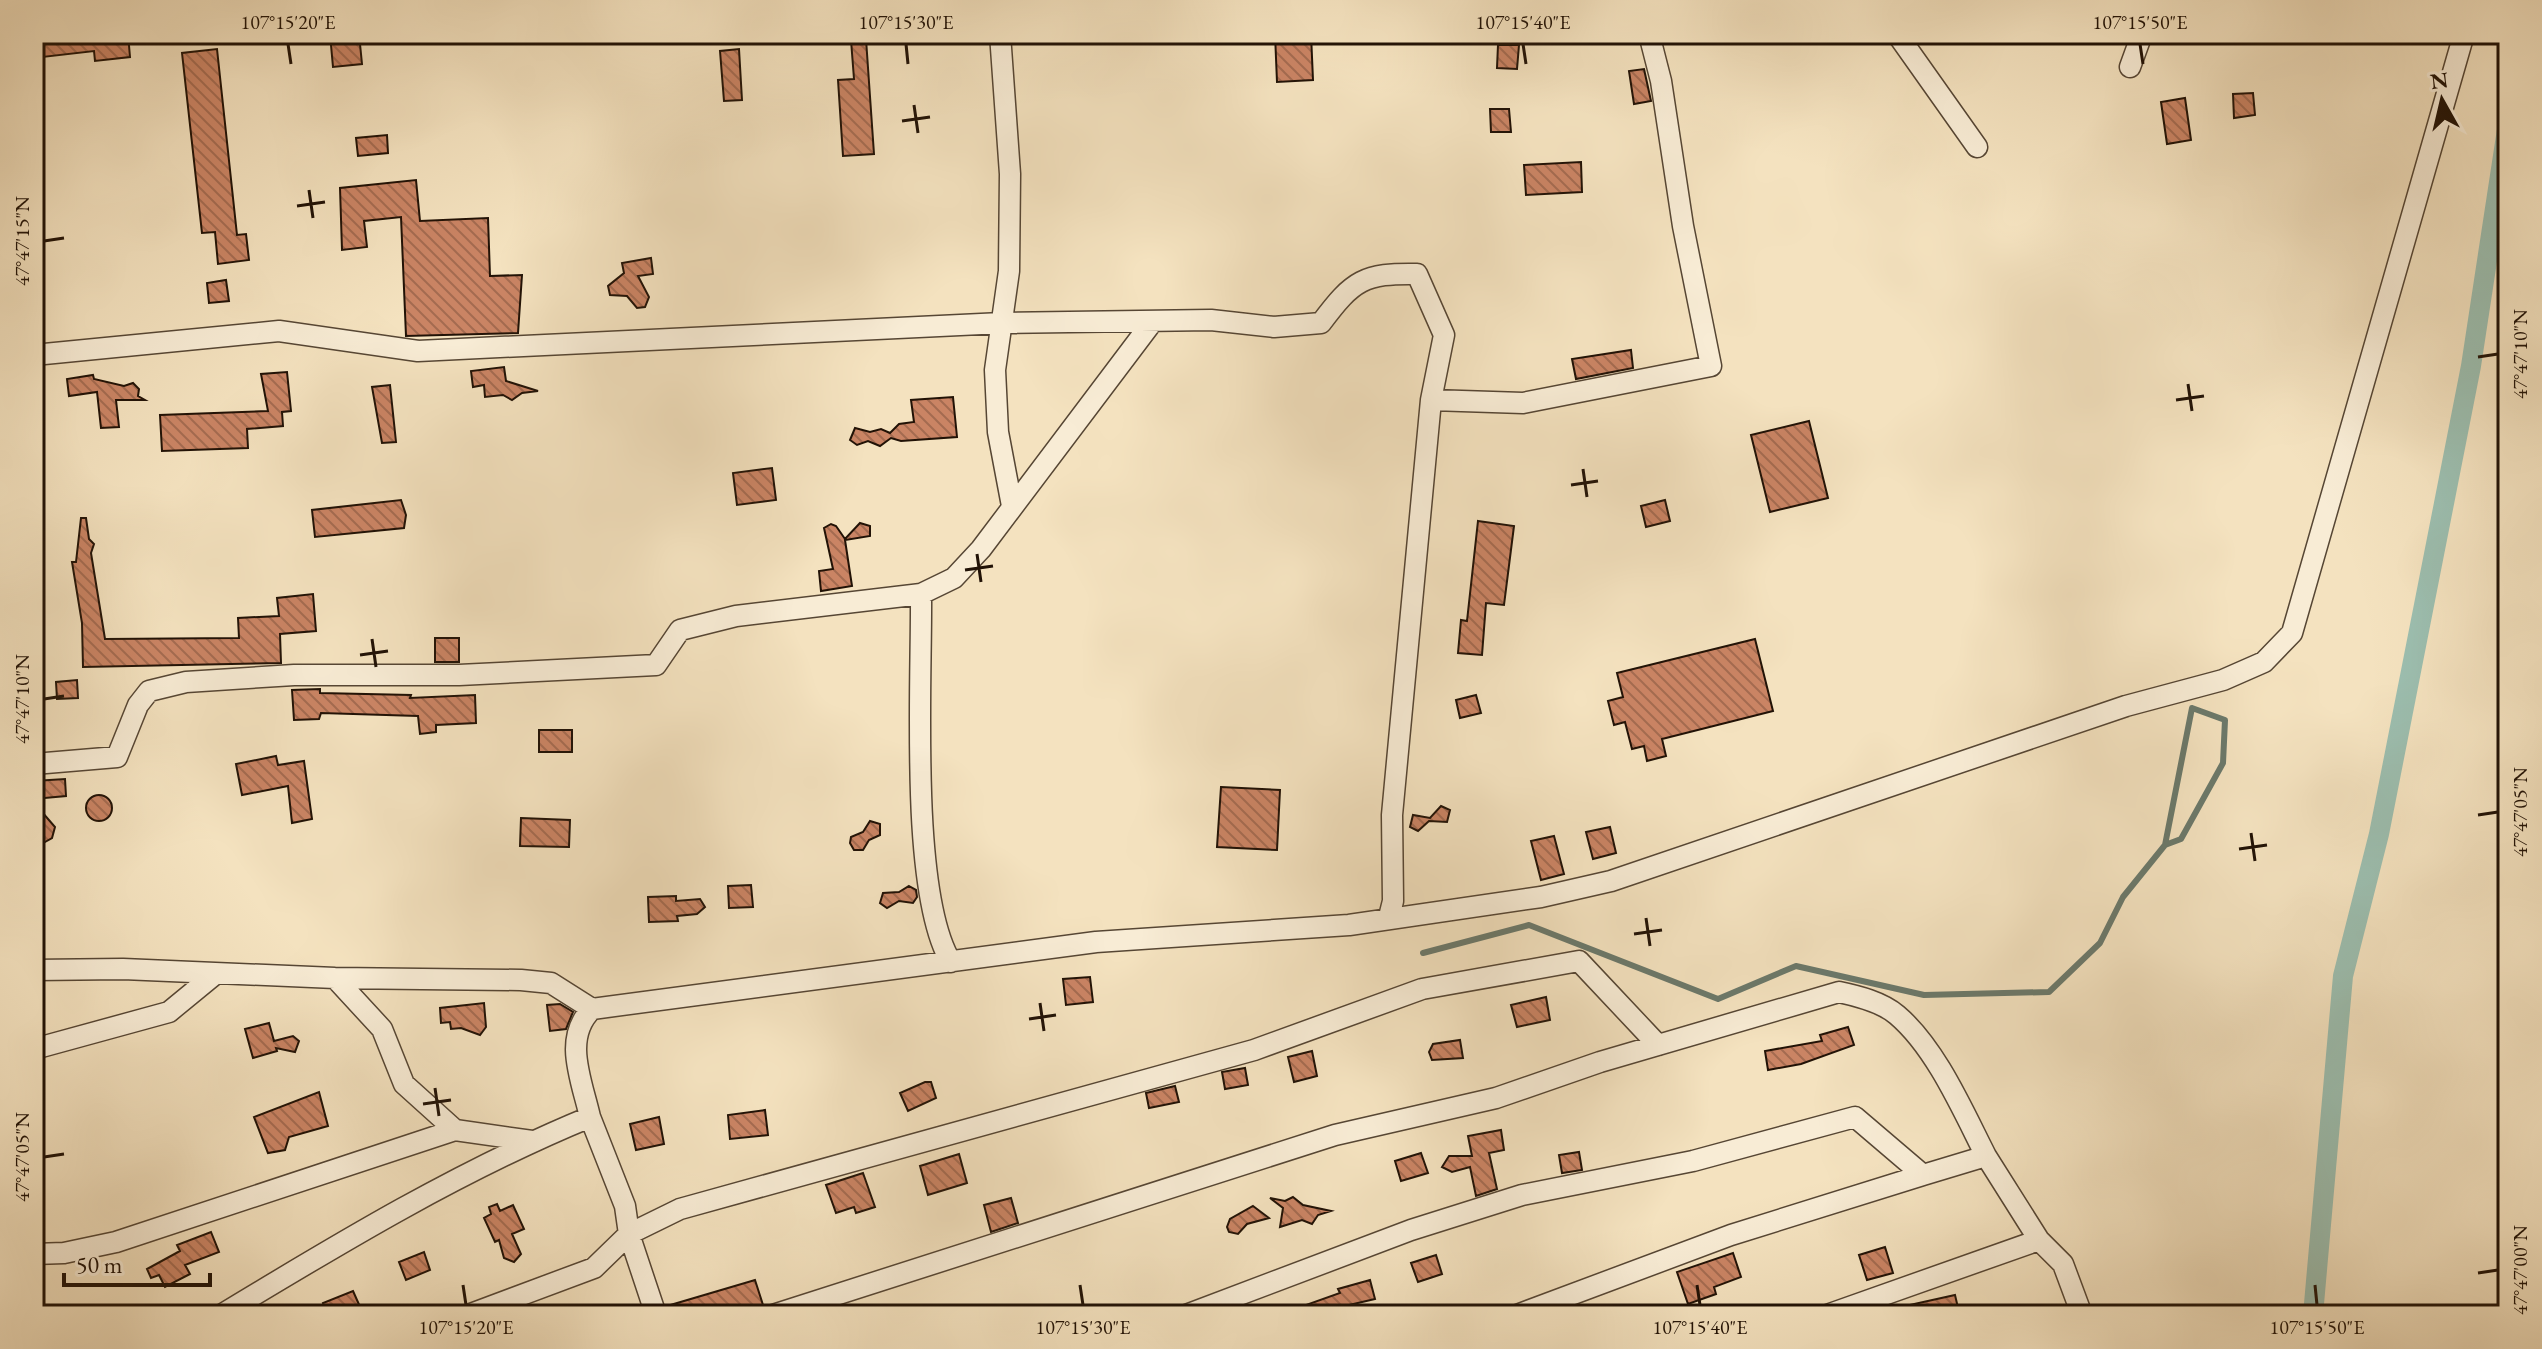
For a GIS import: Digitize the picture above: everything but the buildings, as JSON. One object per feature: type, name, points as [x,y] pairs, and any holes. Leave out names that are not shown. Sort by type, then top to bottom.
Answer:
[{"type":"street","points":[[1000,34],[1010,174],[1009,271],[995,370],[998,432],[1012,506]]},
{"type":"street","points":[[1431,400],[1523,403],[1711,366],[1683,226],[1661,81],[1649,34]]},
{"type":"street","points":[[1897,34],[1977,147]]},
{"type":"street","points":[[2130,67],[2142,34]]},
{"type":"street","points":[[656,1315],[629,1234],[625,1206],[590,1117],[574,1046],[581,1020],[592,1009],[1096,942],[1349,925],[1541,897],[1611,881],[2126,706],[2223,680],[2264,662],[2292,633],[2464,34]]},
{"type":"street","points":[[34,355],[279,331],[418,351],[1002,323],[1211,320],[1274,327],[1321,323],[1343,292],[1377,274],[1417,274],[1444,335],[1431,400],[1392,815],[1393,901],[1389,917]]},
{"type":"street","points":[[34,764],[117,757],[138,705],[149,691],[186,682],[294,675],[459,675],[656,665],[680,630],[736,616],[921,594],[954,578],[1153,321],[1211,320]]},
{"type":"street","points":[[921,594],[923,806],[931,905],[941,946],[951,962]]},
{"type":"street","points":[[468,1315],[594,1268],[629,1234],[680,1209],[1254,1050],[1422,989],[1579,961],[1658,1045]]},
{"type":"street","points":[[34,970],[123,969],[214,975],[551,983],[592,1009]]},
{"type":"street","points":[[34,1049],[169,1012],[214,975]]},
{"type":"street","points":[[335,978],[382,1029],[404,1084],[455,1130]]},
{"type":"street","points":[[773,1315],[1335,1135],[1496,1098],[1658,1045],[1839,992],[1863,997],[1896,1014],[1944,1074],[1986,1156],[2039,1240],[2063,1264],[2082,1315]]},
{"type":"street","points":[[221,1315],[335,1246],[532,1141],[590,1117]]},
{"type":"street","points":[[1186,1315],[1411,1230],[1522,1195],[1693,1161],[1851,1118],[1860,1119],[1923,1175]]},
{"type":"street","points":[[34,1254],[64,1253],[116,1242],[455,1130],[532,1141]]},
{"type":"street","points":[[1517,1315],[1731,1235],[1986,1156]]},
{"type":"street","points":[[1827,1315],[2039,1240]]},
{"type":"waterway","points":[[2313,1315],[2343,976],[2379,834],[2471,366],[2508,123]]},
{"type":"waterway","points":[[1423,953],[1529,925],[1718,999],[1796,966],[1924,995],[2049,992],[2100,943],[2123,897],[2165,845],[2192,708],[2225,720],[2223,763],[2181,839],[2165,845]]}]
